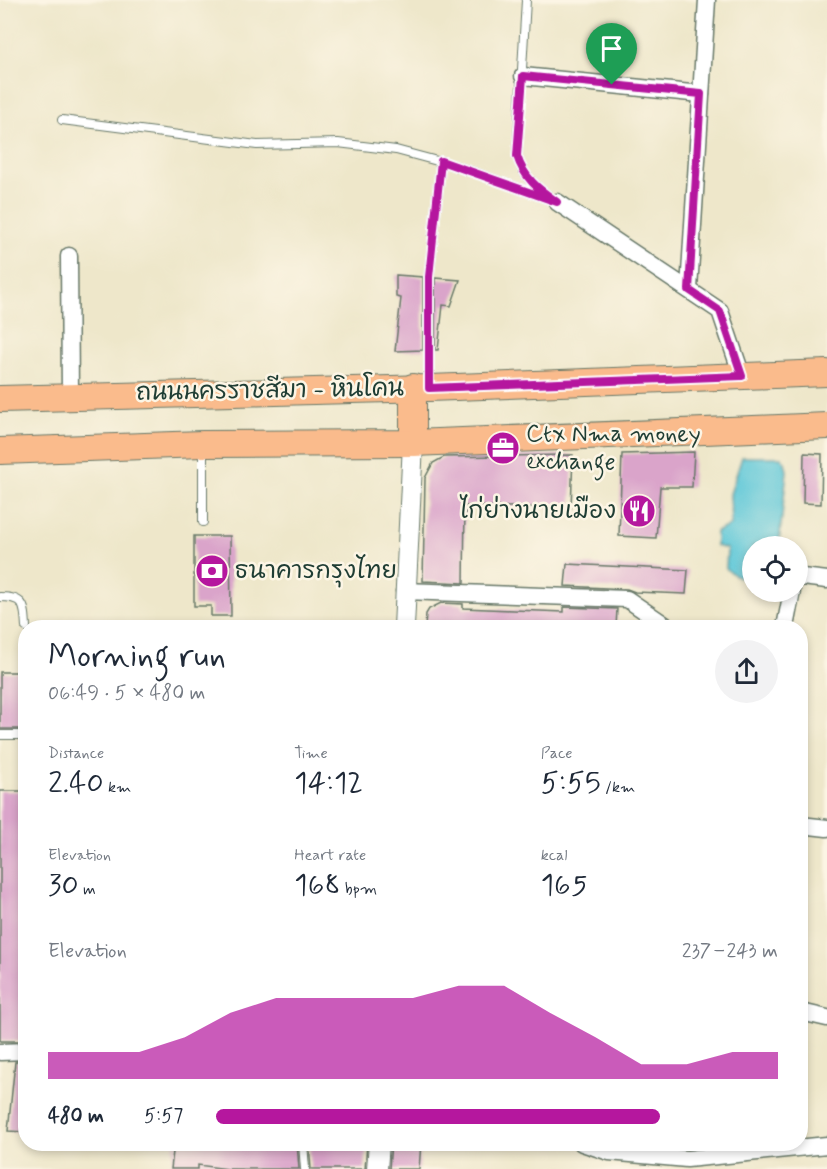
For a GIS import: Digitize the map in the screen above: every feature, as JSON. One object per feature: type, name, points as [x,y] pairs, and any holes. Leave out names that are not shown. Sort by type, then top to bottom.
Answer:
[{"type":"main road","name":"ถนนนครราชสีมา - หินโคน","points":[[0,399],[827,373]]},
{"type":"main road","points":[[412,443],[421,387]]},
{"type":"main road","points":[[0,451],[203,444],[412,443],[827,426]]},
{"type":"street","points":[[689,290],[707,0]]},
{"type":"street","points":[[523,76],[701,94]]},
{"type":"street","points":[[557,202],[720,311],[742,376]]},
{"type":"street","points":[[69,256],[70,396]]},
{"type":"street","points":[[404,620],[412,443]]},
{"type":"street","points":[[808,578],[827,580]]},
{"type":"street","points":[[404,591],[627,599],[658,620]]},
{"type":"street","points":[[786,620],[790,602]]},
{"type":"street","points":[[808,826],[827,828]]},
{"type":"street","points":[[808,1013],[827,1017]]},
{"type":"street","points":[[0,1052],[18,1051]]},
{"type":"street","points":[[808,1147],[827,1145]]},
{"type":"street","points":[[377,1169],[378,1151]]},
{"type":"street","points":[[606,1151],[687,1159],[767,1151]]},
{"type":"lane","points":[[526,0],[517,156],[520,168],[532,184],[557,202]]},
{"type":"lane","points":[[62,120],[257,146],[338,143],[396,150],[441,161],[557,202]]},
{"type":"lane","points":[[421,387],[441,161]]},
{"type":"lane","points":[[203,444],[203,522]]},
{"type":"lane","points":[[0,597],[11,597],[20,602],[25,609],[26,620]]},
{"type":"lane","points":[[0,735],[18,735]]},
{"type":"lane","points":[[304,1151],[305,1169]]},
{"type":"water","points":[[742,457],[781,457],[785,462],[787,471],[780,536],[742,536],[742,578],[726,569],[727,549],[716,546],[716,532],[731,525],[730,494]]},
{"type":"building","points":[[396,275],[423,277],[423,350],[395,351],[401,298],[396,297]]},
{"type":"building","points":[[435,278],[460,280],[451,306],[443,305],[438,350],[435,350]]},
{"type":"building","name":"ไก่ย่างนายเมือง","points":[[694,452],[692,487],[660,487],[656,538],[619,536],[622,454]]},
{"type":"building","points":[[804,453],[822,454],[821,504],[803,503]]},
{"type":"building","points":[[573,455],[571,508],[465,506],[464,583],[423,581],[425,478],[433,463],[444,457]]},
{"type":"building","name":"ธนาคารกรุงไทย","points":[[194,536],[230,536],[231,616],[211,616],[211,606],[194,606]]},
{"type":"building","points":[[567,564],[688,570],[686,594],[565,586]]},
{"type":"building","points":[[441,603],[463,604],[463,608],[564,612],[564,607],[617,609],[616,620],[426,620],[429,609]]},
{"type":"building","points":[[0,672],[18,672],[18,729],[0,729]]},
{"type":"building","points":[[0,791],[18,791],[18,1041],[0,1041]]},
{"type":"building","points":[[15,1062],[18,1062],[18,1132],[8,1131]]},
{"type":"building","points":[[173,1151],[298,1151],[299,1169],[228,1169],[198,1165],[198,1169],[171,1169]]},
{"type":"building","points":[[310,1151],[366,1151],[365,1169],[311,1169]]},
{"type":"building","points":[[390,1151],[420,1151],[419,1169],[389,1169]]},
{"type":"place","name":"Ctx Nma money exchange","points":[[503,448]]},
{"type":"place","name":"ไก่ย่างนายเมือง","points":[[639,511]]},
{"type":"place","name":"ธนาคารกรุงไทย","points":[[212,571]]},
{"type":"route","points":[[523,76],[612,85],[701,94],[689,290],[720,311],[742,376],[429,388],[429,277],[441,161],[557,202],[532,184],[520,168],[517,156],[518,117],[523,76]]}]
